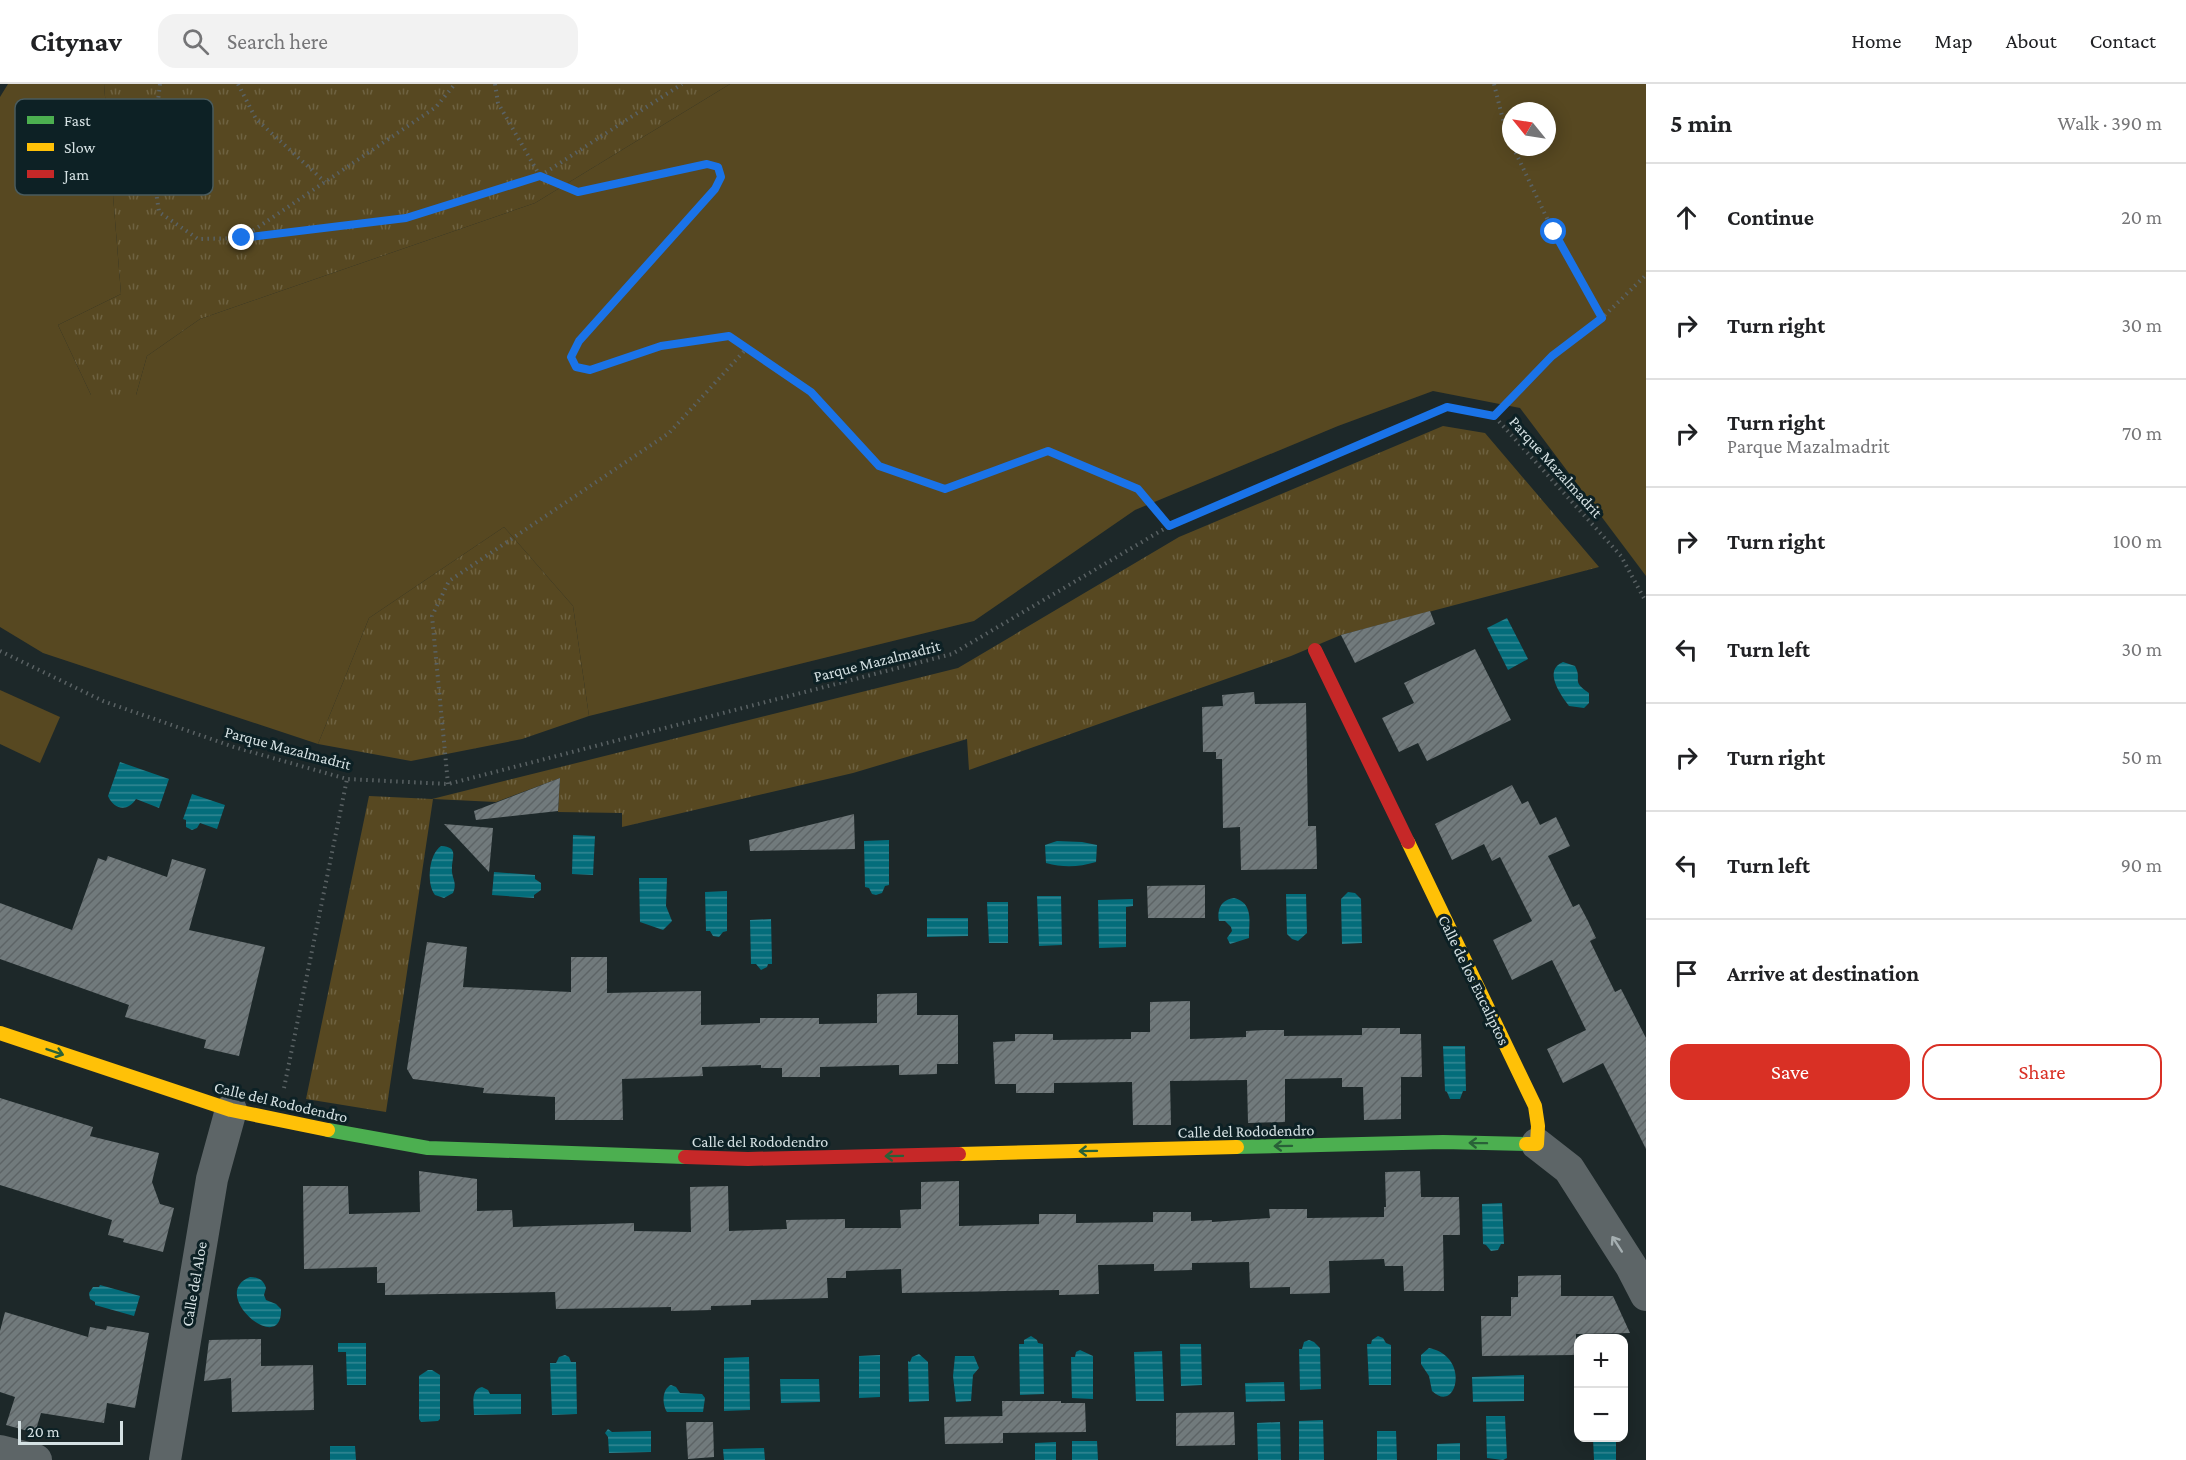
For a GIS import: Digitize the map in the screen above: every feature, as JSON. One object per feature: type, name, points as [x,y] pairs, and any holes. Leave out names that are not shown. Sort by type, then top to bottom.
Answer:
[{"type":"street","name":"Calle de los Eucaliptos","points":[[1315,650],[1535,1106],[1538,1126],[1537,1144]]},
{"type":"street","name":"Calle del Rododendro","points":[[0,1033],[231,1110],[277,1121],[428,1148],[748,1159],[1443,1142],[1537,1144]]},
{"type":"street","name":"Calle del Aloe","points":[[165,1460],[212,1179],[231,1110]]},
{"type":"street","points":[[1537,1144],[1569,1169],[1631,1266],[1646,1295]]},
{"type":"street","points":[[0,1451],[36,1460]]},
{"type":"path","points":[[158,99],[160,84]]},
{"type":"path","points":[[238,84],[256,119],[325,182]]},
{"type":"path","points":[[242,238],[436,107],[455,84]]},
{"type":"path","points":[[495,84],[498,103],[540,176],[578,192],[707,164],[718,167],[721,177],[715,189],[579,341],[571,357],[576,367],[590,370],[661,346],[729,336],[811,392],[879,466],[945,489],[1048,451],[1138,489],[1169,526]]},
{"type":"path","points":[[157,195],[159,212],[198,239],[242,238],[406,218],[540,176],[682,84]]},
{"type":"path","points":[[1494,84],[1502,116]]},
{"type":"path","points":[[1517,156],[1554,232],[1602,318]]},
{"type":"path","points":[[1494,416],[1552,356],[1602,318],[1646,275]]},
{"type":"path","points":[[448,784],[432,616],[449,581],[669,433],[747,348]]},
{"type":"path","name":"Parque Mazalmadrit","points":[[0,651],[103,701],[234,747],[347,778],[448,784],[952,654],[1169,526],[1447,407],[1494,416],[1621,556],[1646,602]]},
{"type":"path","points":[[283,1094],[347,778]]},
{"type":"green space","points":[[8,84],[104,84],[105,99],[15,99],[15,195],[113,195],[121,294],[58,325],[91,395],[136,395],[147,356],[200,319],[535,203],[730,84],[1646,84],[1646,576],[1520,408],[1433,391],[1338,426],[1135,510],[974,621],[589,716],[573,606],[504,527],[369,618],[318,744],[43,653],[0,627],[0,97]]},
{"type":"green space","points":[[104,84],[730,84],[535,203],[200,319],[147,356],[136,395],[91,395],[58,325],[121,294],[113,195],[213,195],[213,99],[105,99]]},
{"type":"green space","points":[[1443,426],[1485,433],[1599,567],[1341,635],[1291,656],[969,770],[967,739],[853,773],[622,827],[622,813],[558,812],[560,778],[496,802],[433,799],[386,1112],[306,1099],[369,796],[432,799],[958,668],[1179,537]]},
{"type":"green space","points":[[504,527],[573,606],[589,716],[522,739],[411,761],[318,744],[369,618]]},
{"type":"green space","points":[[0,690],[60,717],[40,763],[0,744]]},
{"type":"water","points":[[1507,618],[1528,659],[1508,670],[1487,628]]},
{"type":"water","points":[[1563,662],[1575,666],[1578,683],[1589,693],[1589,703],[1584,708],[1569,706],[1555,683],[1554,671]]},
{"type":"water","points":[[120,762],[169,779],[159,808],[136,799],[129,806],[121,808],[111,801],[108,796]]},
{"type":"water","points":[[192,794],[225,805],[217,829],[200,823],[192,830],[186,827],[186,820],[183,819]]},
{"type":"water","points":[[573,835],[595,836],[593,875],[572,874]]},
{"type":"water","points":[[889,840],[889,885],[885,886],[882,893],[872,894],[869,888],[865,887],[864,841]]},
{"type":"water","points":[[1057,841],[1097,845],[1096,862],[1071,866],[1046,863],[1045,845]]},
{"type":"water","points":[[441,846],[452,850],[452,871],[455,883],[453,893],[444,898],[435,895],[430,883],[431,862]]},
{"type":"water","points":[[494,872],[535,875],[535,879],[541,883],[541,890],[534,895],[534,898],[492,895]]},
{"type":"water","points":[[639,878],[667,878],[666,906],[672,921],[663,930],[640,922]]},
{"type":"water","points":[[727,891],[727,931],[719,937],[713,936],[710,931],[706,931],[705,892]]},
{"type":"water","points":[[1348,892],[1355,893],[1361,899],[1362,943],[1342,944],[1341,899]]},
{"type":"water","points":[[1286,894],[1306,894],[1307,933],[1298,941],[1287,934]]},
{"type":"water","points":[[1037,896],[1061,896],[1062,945],[1039,946]]},
{"type":"water","points":[[1234,898],[1240,900],[1248,909],[1249,938],[1230,944],[1227,938],[1232,931],[1231,927],[1225,921],[1219,921],[1219,913],[1223,903]]},
{"type":"water","points":[[1133,899],[1133,906],[1126,907],[1126,947],[1099,948],[1098,900]]},
{"type":"water","points":[[987,902],[1008,902],[1008,943],[989,943]]},
{"type":"water","points":[[927,918],[968,918],[968,936],[927,937]]},
{"type":"water","points":[[771,919],[772,964],[768,964],[761,970],[756,964],[751,964],[750,920]]},
{"type":"water","points":[[1443,1046],[1465,1046],[1466,1091],[1463,1091],[1460,1099],[1450,1099],[1445,1091]]},
{"type":"water","points":[[1502,1203],[1504,1244],[1501,1244],[1498,1250],[1491,1251],[1483,1244],[1482,1204]]},
{"type":"water","points":[[250,1277],[262,1281],[266,1288],[264,1295],[266,1300],[281,1309],[278,1322],[271,1327],[261,1325],[241,1308],[237,1296],[239,1285]]},
{"type":"water","points":[[100,1285],[140,1296],[134,1316],[95,1305],[89,1293],[93,1287]]},
{"type":"water","points":[[1031,1336],[1038,1343],[1043,1344],[1044,1394],[1020,1395],[1019,1344],[1024,1344],[1024,1340]]},
{"type":"water","points":[[1378,1336],[1391,1345],[1391,1385],[1369,1385],[1367,1344],[1371,1344],[1372,1340]]},
{"type":"water","points":[[1309,1340],[1320,1348],[1321,1389],[1300,1390],[1299,1349],[1302,1349],[1304,1342]]},
{"type":"water","points":[[338,1343],[366,1343],[366,1385],[347,1385],[346,1352],[338,1352]]},
{"type":"water","points":[[1180,1344],[1201,1344],[1202,1385],[1181,1386]]},
{"type":"water","points":[[1429,1348],[1442,1353],[1451,1361],[1455,1371],[1456,1381],[1448,1396],[1441,1396],[1432,1391],[1429,1376],[1421,1364],[1421,1355]]},
{"type":"water","points":[[1080,1350],[1093,1356],[1093,1399],[1072,1398],[1071,1357],[1075,1357],[1076,1352]]},
{"type":"water","points":[[1162,1351],[1164,1401],[1136,1401],[1134,1352]]},
{"type":"water","points":[[919,1354],[928,1362],[929,1401],[909,1402],[908,1361],[910,1362],[912,1357]]},
{"type":"water","points":[[565,1355],[571,1362],[576,1362],[577,1414],[552,1415],[550,1363],[556,1363],[559,1357]]},
{"type":"water","points":[[880,1355],[880,1397],[859,1398],[859,1356]]},
{"type":"water","points":[[955,1356],[974,1356],[979,1368],[973,1375],[971,1401],[956,1402],[953,1376]]},
{"type":"water","points":[[749,1357],[750,1410],[724,1411],[724,1358]]},
{"type":"water","points":[[428,1370],[440,1375],[440,1419],[421,1422],[419,1419],[419,1376]]},
{"type":"water","points":[[1524,1375],[1524,1401],[1473,1402],[1472,1377]]},
{"type":"water","points":[[780,1379],[819,1379],[820,1402],[781,1403]]},
{"type":"water","points":[[1284,1382],[1285,1401],[1246,1402],[1245,1383]]},
{"type":"water","points":[[671,1385],[676,1387],[680,1393],[702,1394],[705,1398],[703,1412],[667,1412],[664,1397]]},
{"type":"water","points":[[482,1387],[490,1394],[521,1394],[521,1414],[474,1415],[474,1394]]},
{"type":"water","points":[[1486,1416],[1505,1416],[1507,1458],[1503,1460],[1487,1458]]},
{"type":"water","points":[[1323,1420],[1324,1460],[1299,1460],[1299,1421]]},
{"type":"water","points":[[1280,1422],[1281,1460],[1258,1460],[1257,1423]]},
{"type":"water","points":[[608,1429],[612,1432],[651,1431],[651,1452],[609,1453],[608,1437],[605,1433]]},
{"type":"water","points":[[1377,1431],[1396,1431],[1397,1460],[1377,1460]]},
{"type":"water","points":[[1072,1441],[1097,1441],[1098,1460],[1072,1460]]},
{"type":"water","points":[[1056,1442],[1056,1460],[1035,1460],[1035,1443]]},
{"type":"water","points":[[1593,1442],[1616,1442],[1616,1460],[1594,1460]]},
{"type":"water","points":[[1460,1443],[1460,1460],[1437,1460],[1437,1444]]},
{"type":"water","points":[[330,1446],[355,1446],[356,1460],[330,1460]]},
{"type":"water","points":[[764,1448],[765,1460],[724,1460],[723,1449]]},
{"type":"building","points":[[1430,611],[1435,624],[1355,663],[1341,635]]},
{"type":"building","points":[[1475,649],[1511,720],[1427,761],[1418,743],[1399,752],[1382,718],[1414,703],[1404,683]]},
{"type":"building","points":[[1254,692],[1255,704],[1306,703],[1308,826],[1316,826],[1317,869],[1241,870],[1240,827],[1223,828],[1222,759],[1216,759],[1216,752],[1203,752],[1202,707],[1223,706],[1222,695]]},
{"type":"building","points":[[560,778],[558,811],[476,820],[474,811]]},
{"type":"building","points":[[1512,785],[1522,804],[1528,801],[1540,825],[1556,817],[1570,846],[1548,856],[1573,907],[1579,904],[1588,921],[1596,938],[1590,941],[1615,992],[1621,989],[1646,1038],[1646,1149],[1603,1063],[1563,1083],[1547,1049],[1586,1030],[1552,960],[1512,980],[1493,940],[1532,921],[1500,857],[1492,861],[1484,844],[1452,860],[1435,824]]},
{"type":"building","points":[[854,814],[855,849],[750,851],[749,840]]},
{"type":"building","points":[[444,824],[493,828],[489,872]]},
{"type":"building","points":[[108,856],[167,877],[172,859],[206,869],[189,930],[265,947],[239,1056],[204,1048],[206,1040],[125,1017],[129,1005],[0,959],[0,903],[72,930],[98,858],[106,861]]},
{"type":"building","points":[[1205,885],[1205,918],[1148,918],[1147,886]]},
{"type":"building","points":[[427,942],[467,947],[463,987],[571,992],[571,957],[607,957],[607,993],[701,991],[701,1025],[760,1023],[760,1018],[819,1018],[819,1024],[877,1023],[877,994],[917,993],[917,1015],[958,1015],[958,1064],[937,1064],[937,1074],[899,1075],[899,1065],[820,1067],[820,1077],[782,1077],[782,1068],[761,1068],[761,1065],[702,1067],[703,1076],[622,1079],[623,1120],[555,1120],[555,1097],[483,1093],[484,1088],[413,1079],[407,1069]]},
{"type":"building","points":[[1190,1001],[1190,1039],[1246,1037],[1246,1031],[1265,1030],[1284,1030],[1284,1036],[1362,1035],[1362,1028],[1400,1028],[1400,1034],[1421,1034],[1422,1077],[1401,1077],[1401,1119],[1364,1120],[1363,1087],[1342,1087],[1342,1078],[1285,1079],[1285,1122],[1248,1123],[1247,1080],[1170,1081],[1171,1125],[1133,1125],[1132,1082],[1054,1083],[1054,1093],[1016,1093],[1016,1084],[995,1084],[993,1042],[1015,1041],[1015,1034],[1053,1034],[1053,1040],[1131,1039],[1131,1032],[1150,1032],[1150,1002]]},
{"type":"building","points":[[0,1098],[93,1127],[90,1136],[159,1153],[152,1182],[160,1204],[174,1208],[163,1252],[123,1242],[124,1239],[108,1235],[112,1220],[0,1185]]},
{"type":"building","points":[[419,1171],[477,1179],[477,1211],[512,1210],[513,1227],[634,1223],[634,1231],[691,1232],[690,1187],[728,1186],[729,1231],[787,1229],[786,1220],[845,1219],[845,1228],[901,1228],[900,1210],[921,1209],[921,1182],[959,1181],[959,1226],[1039,1224],[1039,1214],[1076,1214],[1076,1223],[1153,1222],[1153,1212],[1191,1212],[1191,1221],[1212,1220],[1212,1222],[1270,1218],[1269,1209],[1307,1209],[1307,1218],[1384,1217],[1385,1172],[1420,1171],[1421,1197],[1459,1197],[1460,1235],[1443,1235],[1444,1291],[1404,1291],[1403,1266],[1385,1266],[1384,1259],[1329,1261],[1330,1293],[1290,1294],[1290,1287],[1250,1288],[1249,1262],[1192,1263],[1192,1270],[1154,1271],[1154,1264],[1098,1265],[1099,1294],[1059,1295],[1059,1290],[902,1293],[901,1269],[846,1271],[846,1278],[827,1278],[828,1298],[751,1300],[751,1305],[711,1306],[711,1310],[671,1311],[671,1307],[556,1309],[555,1292],[385,1295],[385,1283],[377,1283],[377,1267],[304,1269],[303,1186],[348,1186],[349,1214],[420,1212]]},
{"type":"building","points":[[1561,1275],[1561,1296],[1613,1296],[1630,1333],[1574,1334],[1574,1355],[1482,1356],[1481,1316],[1511,1316],[1511,1297],[1518,1297],[1518,1276]]},
{"type":"building","points":[[5,1312],[88,1337],[90,1327],[106,1330],[107,1326],[149,1333],[135,1408],[107,1403],[104,1423],[41,1413],[35,1433],[6,1425],[15,1397],[0,1392],[0,1331]]},
{"type":"building","points":[[261,1339],[261,1366],[313,1365],[314,1410],[232,1412],[231,1378],[204,1381],[209,1340]]},
{"type":"building","points":[[1002,1401],[1085,1403],[1086,1432],[1003,1433]]},
{"type":"building","points":[[1234,1412],[1235,1445],[1176,1446],[1176,1413]]},
{"type":"building","points":[[1003,1416],[1003,1443],[945,1444],[944,1417]]},
{"type":"building","points":[[686,1422],[713,1422],[714,1457],[688,1459]]},
{"type":"traffic: fast","points":[[328,1130],[428,1148],[685,1157]]},
{"type":"traffic: fast","points":[[1237,1147],[1443,1142],[1526,1144]]},
{"type":"traffic: slow","points":[[1408,842],[1535,1106],[1538,1126],[1537,1144],[1526,1144]]},
{"type":"traffic: slow","points":[[0,1033],[231,1110],[328,1130]]},
{"type":"traffic: slow","points":[[959,1154],[1237,1147]]},
{"type":"traffic: jam","points":[[1315,650],[1408,842]]},
{"type":"traffic: jam","points":[[685,1157],[748,1159],[959,1154]]},
{"type":"route","points":[[242,238],[406,218],[540,176],[578,192],[707,164],[718,167],[721,177],[715,189],[579,341],[571,357],[576,367],[590,370],[661,346],[729,336],[811,392],[879,466],[945,489],[1048,451],[1138,489],[1169,526],[1447,407],[1494,416],[1552,356],[1602,318],[1554,232]]}]
